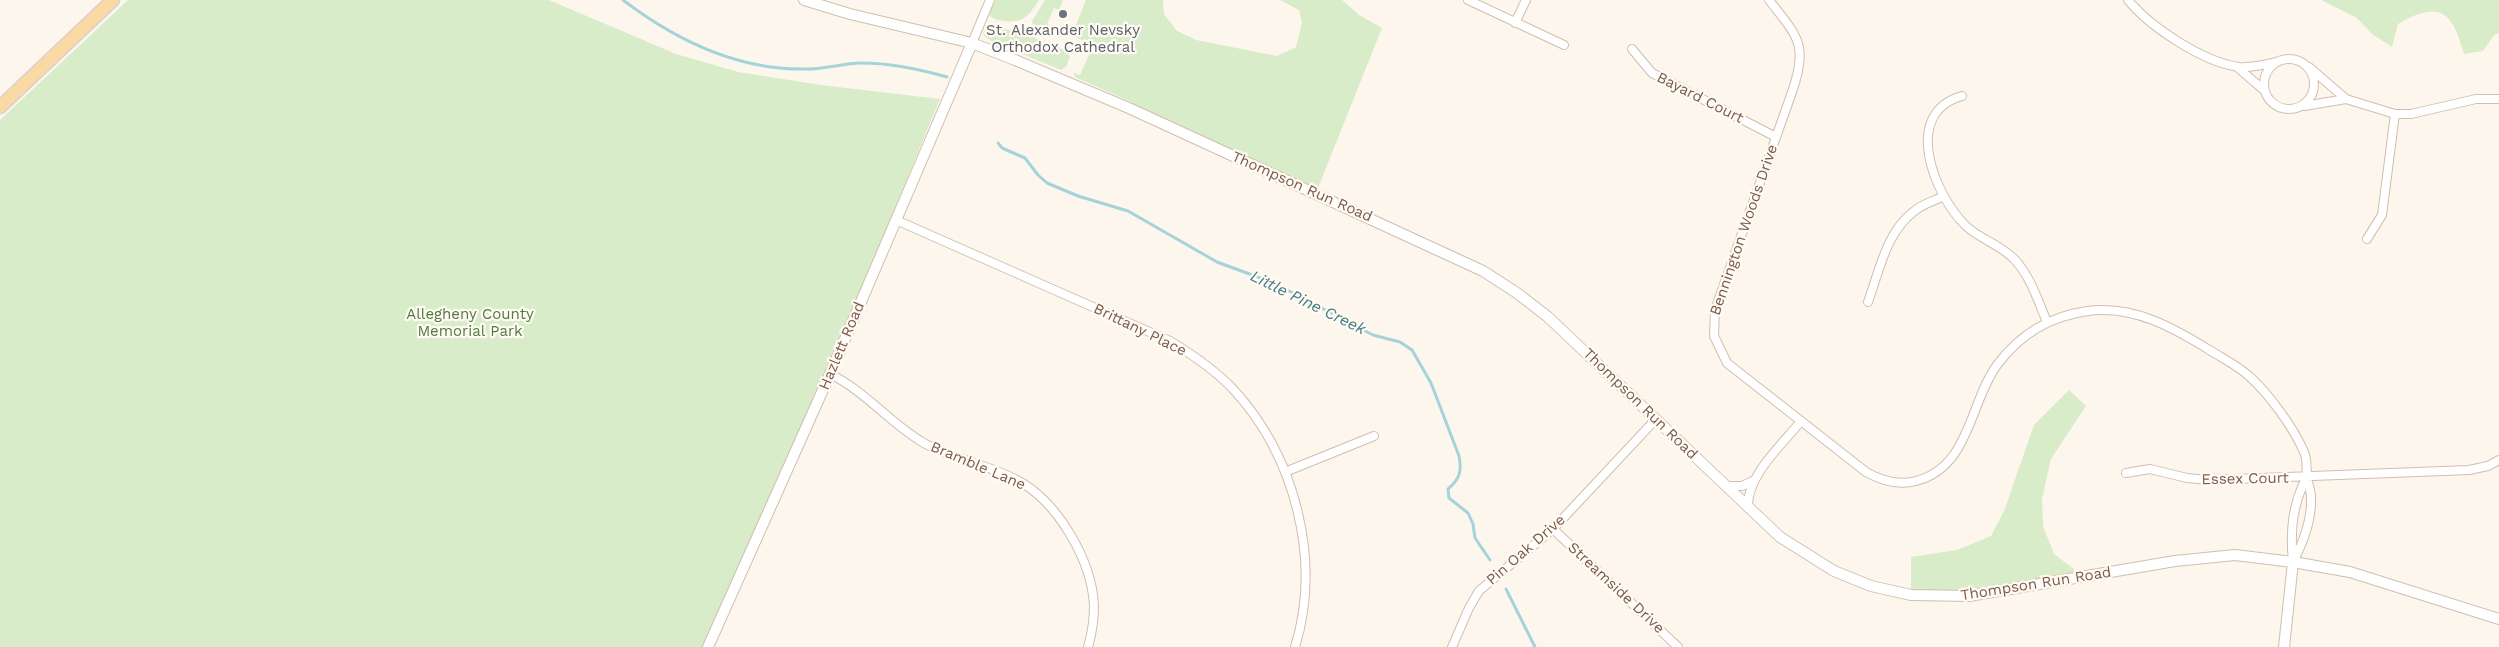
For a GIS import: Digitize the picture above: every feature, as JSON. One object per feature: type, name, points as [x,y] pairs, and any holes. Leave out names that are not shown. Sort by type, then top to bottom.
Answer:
[{"type":"main road","points":[[0,107],[113,0]]},
{"type":"street","name":"Thompson Run Road","points":[[804,0],[850,14],[972,43],[1131,109],[1483,271],[1517,293],[1548,317],[1780,537],[1815,561],[1871,586],[1911,595],[1969,596],[2175,561],[2219,556],[2261,557],[2350,572],[2499,619]]},
{"type":"street","points":[[972,43],[990,0]]},
{"type":"street","points":[[1468,0],[1564,45]]},
{"type":"street","points":[[1515,23],[1526,0]]},
{"type":"street","name":"Bennington Woods Drive","points":[[1769,0],[1790,25],[1800,50],[1796,81],[1718,299],[1714,330],[1719,349],[1727,363],[1859,467],[1879,479],[1901,484],[1925,478],[1944,466],[1958,451],[1985,386],[2001,360],[2024,337],[2047,322],[2089,311],[2127,312],[2156,321],[2245,372],[2267,396],[2305,453],[2311,497],[2304,542],[2293,562]]},
{"type":"street","points":[[2128,0],[2147,20],[2174,39],[2207,56],[2237,67],[2265,91],[2271,101],[2281,107],[2292,109],[2346,99]]},
{"type":"street","name":"Hazlett Road","points":[[708,647],[830,374],[972,43]]},
{"type":"street","name":"Bayard Court","points":[[1632,49],[1652,73],[1776,137]]},
{"type":"street","points":[[2237,67],[2259,66],[2293,58],[2309,67],[2346,99],[2395,114],[2411,114],[2476,99],[2499,99]]},
{"type":"street","points":[[2265,91],[2266,75],[2277,62]]},
{"type":"street","points":[[2300,107],[2309,100],[2314,90],[2314,79],[2309,67]]},
{"type":"street","points":[[1962,96],[1953,99],[1939,108],[1933,117],[1928,132],[1929,155],[1944,196],[1964,224],[2005,250],[2018,264],[2031,285],[2047,322]]},
{"type":"street","points":[[2367,239],[2382,215],[2395,114]]},
{"type":"street","points":[[1868,302],[1890,242],[1900,224],[1917,208],[1944,196]]},
{"type":"street","name":"Brittany Place","points":[[896,220],[1154,333],[1192,354],[1216,373],[1242,400],[1269,440],[1285,472],[1298,511],[1304,555],[1302,614],[1295,647]]},
{"type":"street","name":"Bramble Lane","points":[[830,374],[851,385],[922,442],[1008,476],[1027,486],[1050,505],[1069,534],[1088,577],[1094,604],[1088,647]]},
{"type":"street","name":"Pin Oak Drive","points":[[1452,647],[1469,608],[1480,590],[1553,529],[1656,419]]},
{"type":"street","points":[[1748,508],[1748,496],[1753,481],[1801,421]]},
{"type":"street","points":[[1285,472],[1374,436]]},
{"type":"street","points":[[2284,647],[2293,562],[2291,538],[2297,494],[2307,477],[2470,470],[2488,466],[2499,460]]},
{"type":"street","name":"Essex Court","points":[[2126,473],[2150,469],[2201,480],[2307,477]]},
{"type":"street","points":[[1726,486],[1742,486],[1753,481]]},
{"type":"street","name":"Streamside Drive","points":[[1553,529],[1678,647]]},
{"type":"green space","name":"Allegheny County Memorial Park","points":[[128,0],[549,0],[676,54],[738,72],[821,85],[940,99],[831,363],[702,647],[0,647],[0,120]]},
{"type":"green space","points":[[996,0],[1039,0],[1025,17],[1011,22],[997,20],[990,16],[989,13]]},
{"type":"green space","points":[[1045,0],[1063,0],[1059,10],[1054,8],[1047,24],[1054,28],[1051,33],[1033,24],[1032,21]]},
{"type":"green space","points":[[1086,0],[1163,0],[1164,14],[1177,31],[1196,40],[1277,56],[1296,47],[1302,23],[1299,10],[1280,0],[1342,0],[1359,15],[1382,28],[1316,193],[1131,109],[1133,103],[1075,77],[1074,73],[1080,75],[1093,46],[1072,35]]},
{"type":"green space","points":[[2321,0],[2499,0],[2499,33],[2494,35],[2483,51],[2464,54],[2455,28],[2449,19],[2442,14],[2434,12],[2424,13],[2398,24],[2392,47],[2372,34],[2357,18]]},
{"type":"green space","points":[[992,27],[1021,32],[1066,51],[1070,56],[1066,67],[1061,70],[993,42],[984,36],[983,32]]},
{"type":"green space","points":[[2069,390],[2086,406],[2051,459],[2042,499],[2043,526],[2054,554],[2083,576],[1991,593],[1911,595],[1911,557],[1957,550],[1991,536],[2004,511],[2034,425]]},
{"type":"waterway","name":"Little Pine Creek","points":[[623,0],[644,15],[687,40],[710,51],[758,65],[808,69],[855,63],[872,63],[905,67],[947,77]]},
{"type":"waterway","name":"Little Pine Creek","points":[[998,143],[1002,148],[1025,158],[1047,183],[1078,196],[1128,211],[1217,262],[1274,283],[1373,335],[1400,342],[1412,350],[1431,383],[1459,456],[1459,474],[1455,482],[1448,489],[1449,498],[1468,513],[1473,524],[1475,538],[1490,560]]},
{"type":"waterway","name":"Little Pine Creek","points":[[1506,589],[1535,647]]},
{"type":"place","name":"St. Alexander Nevsky Orthodox Cathedral","points":[[1063,14]]}]
